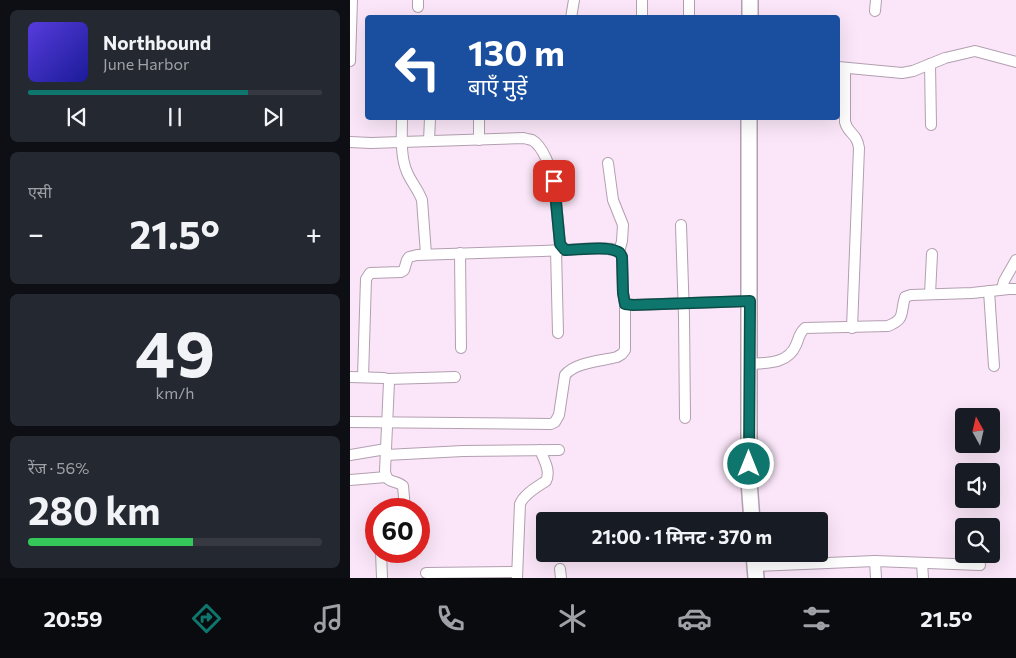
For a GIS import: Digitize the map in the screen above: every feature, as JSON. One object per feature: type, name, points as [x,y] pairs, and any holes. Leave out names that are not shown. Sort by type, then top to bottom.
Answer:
[{"type":"main road","points":[[750,0],[750,15]]},
{"type":"main road","points":[[749,120],[749,481],[751,512]]},
{"type":"street","points":[[350,61],[352,0]]},
{"type":"street","points":[[572,15],[574,0]]},
{"type":"street","points":[[642,0],[642,15]]},
{"type":"street","points":[[689,0],[689,15]]},
{"type":"street","points":[[875,11],[876,0]]},
{"type":"street","points":[[852,328],[859,148],[857,138],[846,126],[845,122],[841,68],[902,73],[913,71],[945,58],[974,51],[1016,62]]},
{"type":"street","points":[[930,64],[931,125]]},
{"type":"street","points":[[402,120],[404,164],[422,200],[426,254]]},
{"type":"street","points":[[429,141],[430,120]]},
{"type":"street","points":[[479,120],[479,140]]},
{"type":"street","points":[[350,142],[524,138],[532,140],[544,154],[554,181],[560,244],[558,333]]},
{"type":"street","points":[[608,163],[613,200],[623,225],[619,252]]},
{"type":"street","points":[[681,225],[685,418]]},
{"type":"street","points":[[350,422],[551,424],[555,422],[559,414],[565,375],[568,371],[580,365],[618,357],[625,350],[622,257],[619,252],[608,249],[426,254],[409,257],[406,260],[404,270],[401,272],[370,273],[366,279],[364,301],[363,377]]},
{"type":"street","points":[[460,253],[461,348]]},
{"type":"street","points":[[930,294],[932,254]]},
{"type":"street","points":[[1002,290],[1004,281],[1016,260]]},
{"type":"street","points":[[750,364],[781,360],[793,351],[800,334],[805,328],[852,328],[894,324],[901,318],[905,298],[911,295],[1016,289]]},
{"type":"street","points":[[989,291],[994,366]]},
{"type":"street","points":[[625,304],[750,301]]},
{"type":"street","points":[[350,377],[388,379],[455,377]]},
{"type":"street","points":[[386,477],[390,387],[388,379]]},
{"type":"street","points":[[426,573],[517,575],[520,504],[526,496],[548,478],[548,471],[540,450]]},
{"type":"street","points":[[350,455],[386,452],[559,450]]},
{"type":"street","points":[[350,480],[386,477],[388,480],[403,486],[404,498]]},
{"type":"street","points":[[874,562],[876,578]]},
{"type":"street","points":[[755,566],[874,562],[980,565]]},
{"type":"street","points":[[381,563],[382,578]]},
{"type":"street","points":[[922,563],[923,578]]},
{"type":"route","points":[[554,181],[560,244],[565,250],[608,249],[619,252],[622,257],[625,304],[750,301],[749,464]]}]
